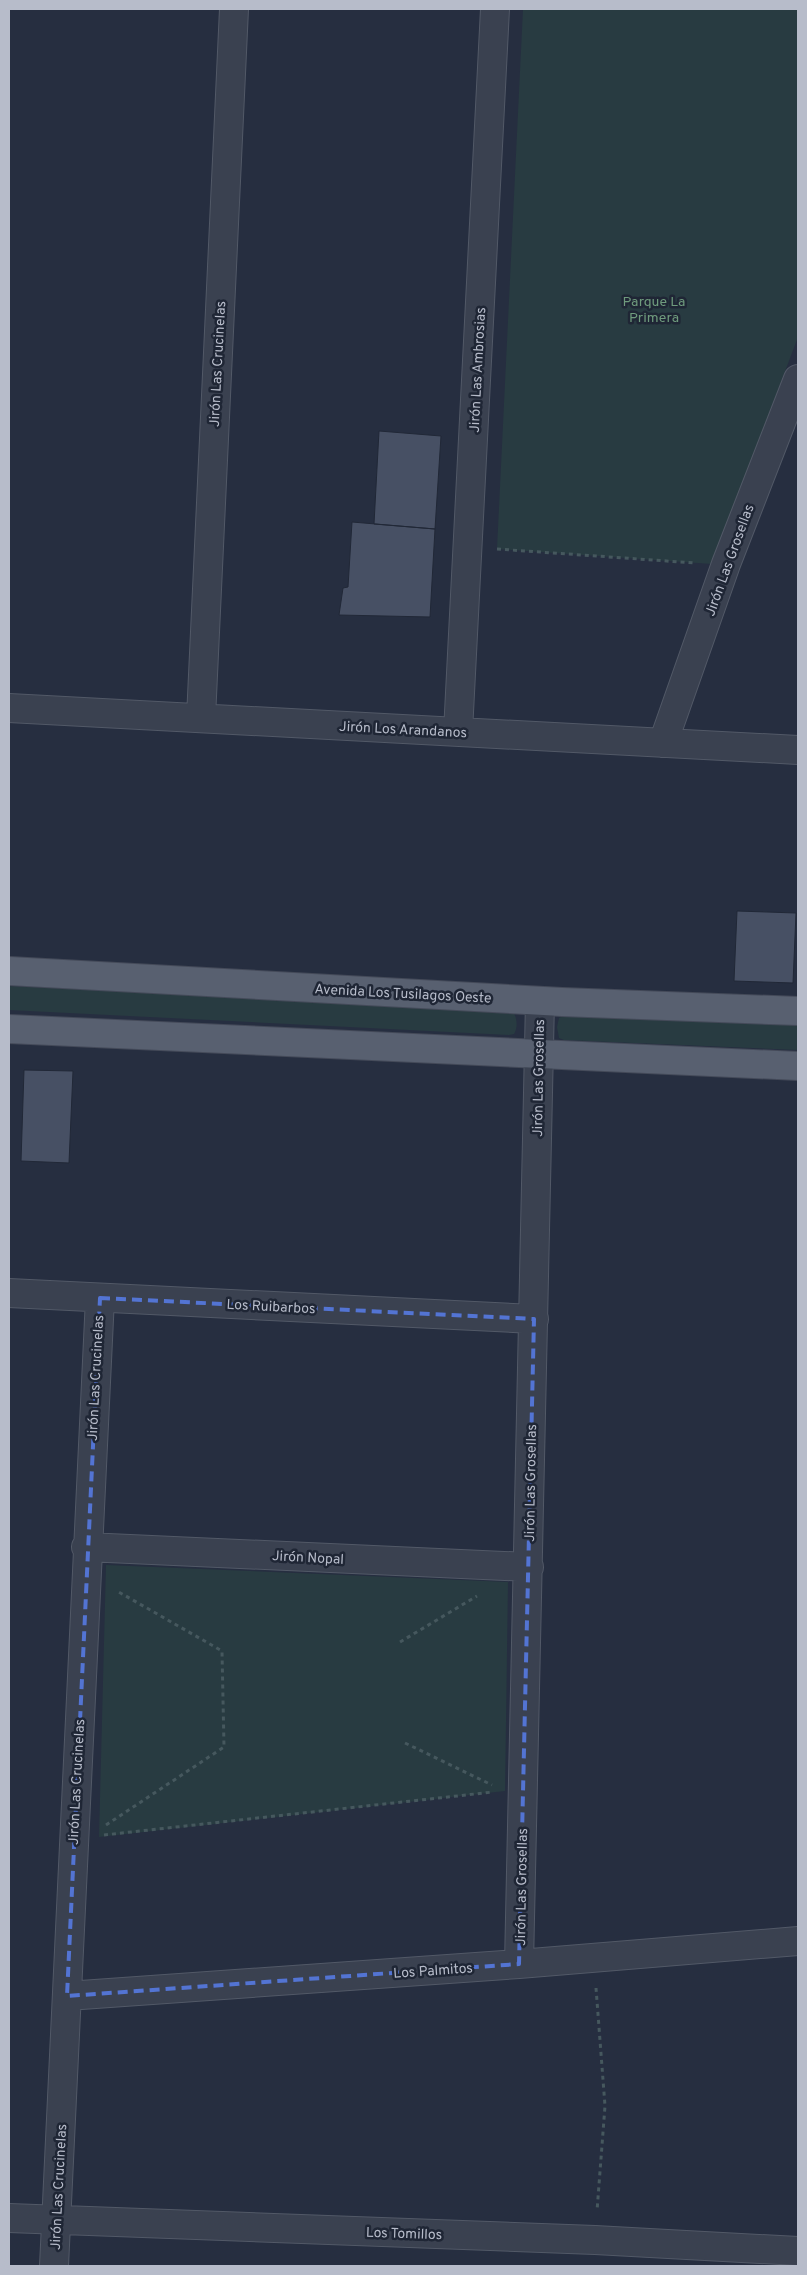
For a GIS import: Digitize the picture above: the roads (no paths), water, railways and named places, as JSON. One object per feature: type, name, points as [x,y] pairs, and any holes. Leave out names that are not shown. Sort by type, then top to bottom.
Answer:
[{"type":"main road","name":"Avenida Los Tusilagos Oeste","points":[[9,971],[540,1001],[798,1011]]},
{"type":"main road","points":[[9,1029],[798,1066]]},
{"type":"street","name":"Jirón Las Crucinelas","points":[[201,718],[234,9]]},
{"type":"street","name":"Jirón Las Ambrosias","points":[[458,732],[495,9]]},
{"type":"street","name":"Jirón Las Grosellas","points":[[663,743],[726,564],[798,379]]},
{"type":"street","name":"Jirón Los Arandanos","points":[[9,708],[798,750]]},
{"type":"street","name":"Jirón Las Grosellas","points":[[520,1964],[514,1789],[529,1567],[540,1001]]},
{"type":"street","name":"Los Ruibarbos","points":[[9,1293],[534,1319]]},
{"type":"street","name":"Jirón Las Crucinelas","points":[[54,2266],[86,1547],[100,1298]]},
{"type":"street","name":"Jirón Nopal","points":[[86,1547],[529,1567]]},
{"type":"street","name":"Los Palmitos","points":[[67,1996],[520,1964],[798,1941]]},
{"type":"street","name":"Los Tomillos","points":[[9,2218],[595,2240],[798,2251]]},
{"type":"park label","name":"Parque La Primera","points":[[654,310]]}]
